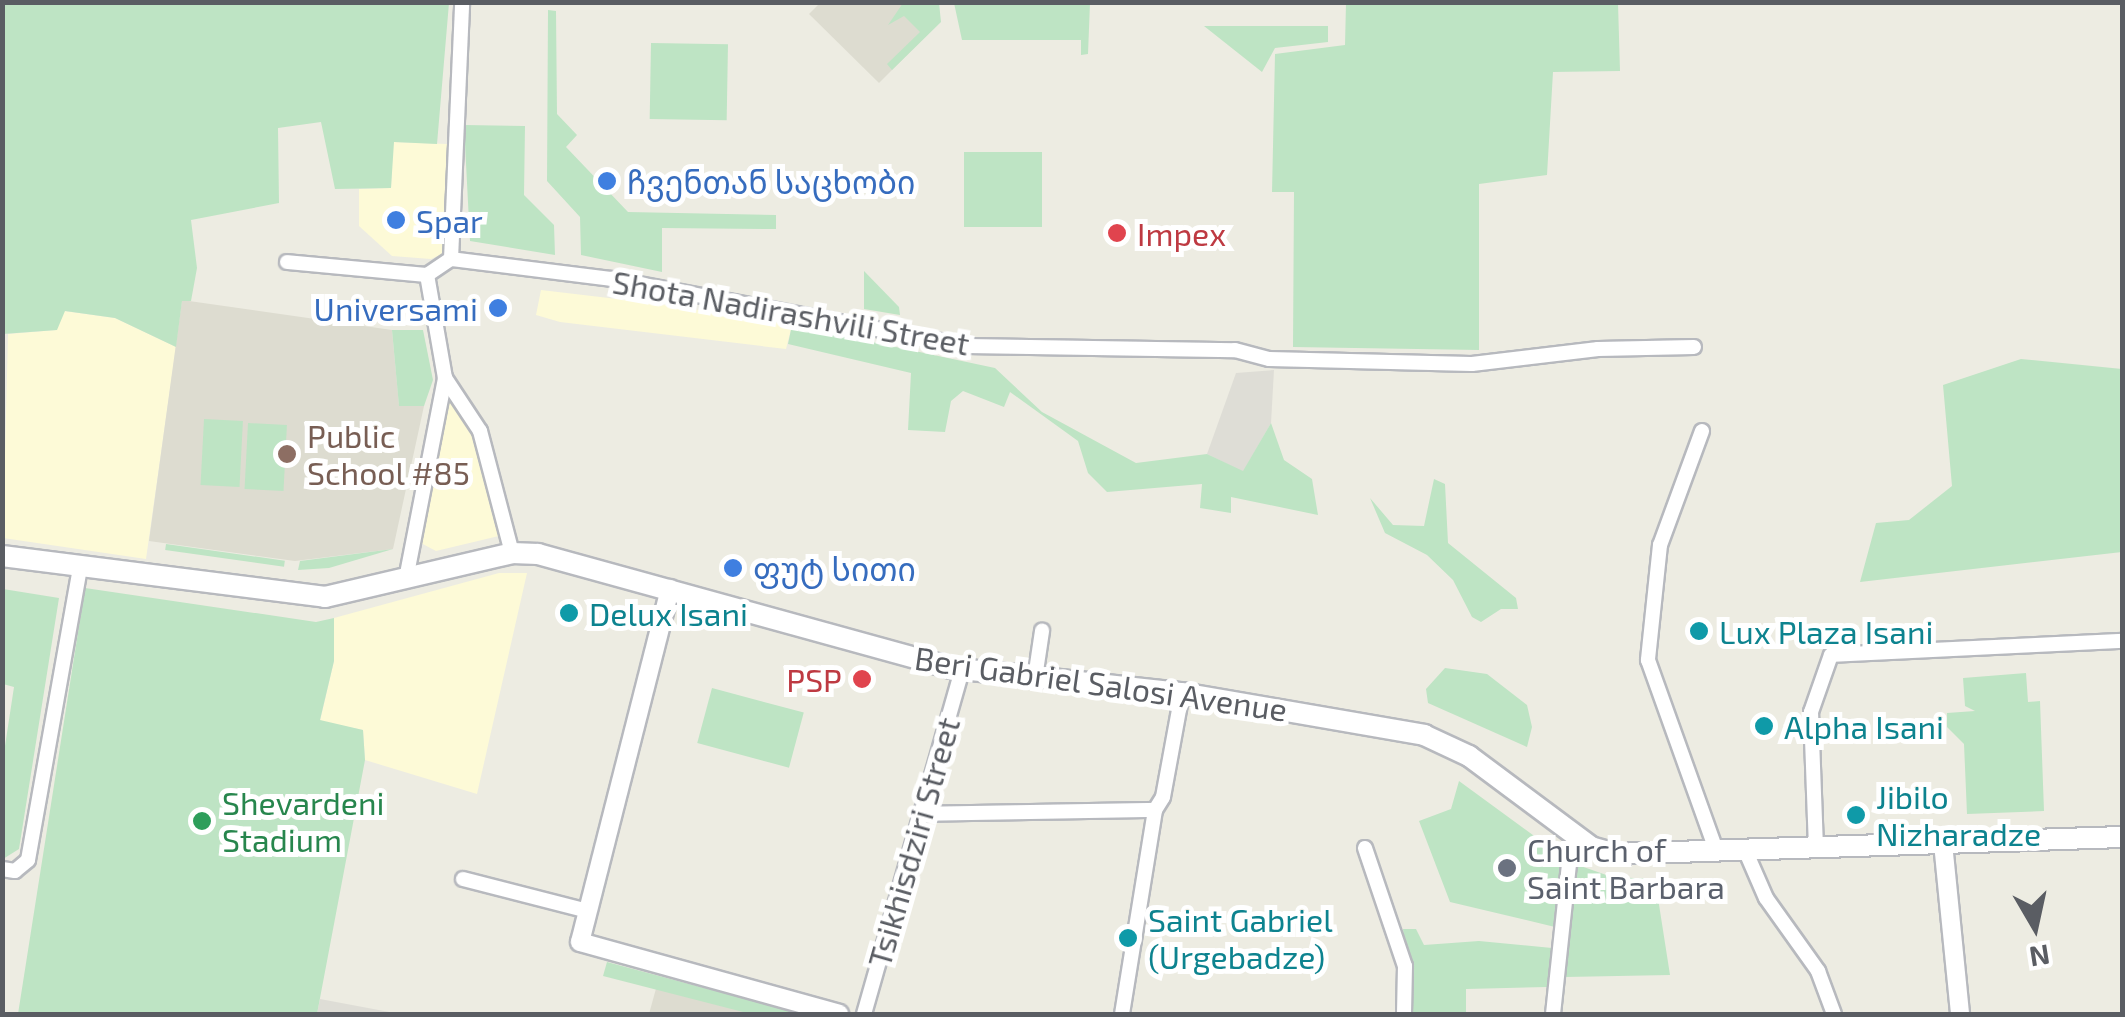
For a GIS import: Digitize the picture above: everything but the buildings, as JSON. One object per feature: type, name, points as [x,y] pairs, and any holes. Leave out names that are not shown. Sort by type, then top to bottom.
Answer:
[{"type":"main road","name":"Beri Gabriel Salosi Avenue","points":[[2,556],[286,596],[325,597],[512,553],[538,554],[962,670],[1182,693],[1424,735],[1470,756],[1582,840],[1615,854],[1717,854],[2122,837]]},
{"type":"street","points":[[287,262],[427,276],[450,259],[462,2]]},
{"type":"street","name":"Shota Nadirashvili Street","points":[[450,259],[612,278],[967,346],[1235,350],[1269,359],[1472,364],[1598,349],[1694,347]]},
{"type":"street","points":[[406,579],[445,378],[427,276]]},
{"type":"street","points":[[445,378],[480,430],[512,553]]},
{"type":"street","points":[[1702,431],[1660,546],[1648,660],[1717,854]]},
{"type":"street","points":[[2,869],[15,870],[28,860],[80,568]]},
{"type":"street","points":[[670,589],[580,942],[839,1014]]},
{"type":"street","points":[[1035,678],[1042,632]]},
{"type":"street","points":[[1816,848],[1811,712],[1831,655],[2122,641]]},
{"type":"street","name":"Tsikhisdziri Street","points":[[864,1014],[962,670]]},
{"type":"street","points":[[1122,1014],[1155,810],[1163,797],[1182,693]]},
{"type":"street","points":[[920,814],[1155,810]]},
{"type":"street","points":[[1552,1014],[1569,864],[1582,840]]},
{"type":"street","points":[[1944,843],[1960,1014]]},
{"type":"street","points":[[1365,848],[1405,966],[1404,1014]]},
{"type":"street","points":[[1746,852],[1766,898],[1818,970],[1834,1014]]},
{"type":"street","points":[[463,879],[588,912]]},
{"type":"shaded area","points":[[820,3],[937,3],[937,25],[879,83],[809,14]]},
{"type":"shaded area","points":[[393,142],[447,144],[448,237],[442,254],[431,259],[392,256],[359,226],[359,189],[391,188]]},
{"type":"shaded area","points":[[541,290],[792,325],[786,349],[560,322],[536,315]]},
{"type":"shaded area","name":"Public School #85","points":[[182,300],[392,330],[399,405],[424,406],[393,549],[295,561],[149,541]]},
{"type":"shaded area","points":[[64,311],[115,318],[176,347],[146,559],[3,538],[8,334],[56,330]]},
{"type":"shaded area","points":[[1274,370],[1271,423],[1243,472],[1207,454],[1236,373]]},
{"type":"shaded area","points":[[456,400],[469,418],[503,535],[436,551],[419,542],[447,405]]},
{"type":"shaded area","points":[[499,573],[527,573],[477,794],[365,760],[363,730],[320,721],[334,661],[334,618]]},
{"type":"shaded area","points":[[657,985],[775,1014],[649,1014]]},
{"type":"shaded area","points":[[320,999],[400,1014],[317,1014]]},
{"type":"green space","points":[[3,2],[449,3],[437,144],[394,142],[391,188],[335,189],[321,122],[278,128],[279,203],[191,220],[197,268],[191,301],[182,301],[176,347],[115,318],[65,311],[57,330],[3,334]]},
{"type":"green space","points":[[903,3],[939,3],[941,22],[892,70],[887,64],[920,32],[904,16],[888,25]]},
{"type":"green space","points":[[954,3],[1090,3],[1088,54],[1081,55],[1081,40],[962,40]]},
{"type":"green space","points":[[1346,3],[1618,3],[1620,71],[1553,72],[1547,175],[1479,184],[1479,350],[1293,347],[1294,192],[1272,192],[1275,54],[1345,45]]},
{"type":"green space","points":[[548,10],[556,11],[557,114],[577,135],[566,147],[628,212],[776,215],[776,229],[662,228],[662,272],[581,255],[580,217],[547,181]]},
{"type":"green space","points":[[1204,26],[1328,26],[1328,42],[1275,48],[1262,72]]},
{"type":"green space","points":[[651,43],[728,44],[727,120],[650,119]]},
{"type":"green space","points":[[464,125],[525,126],[524,195],[554,225],[555,255],[470,241]]},
{"type":"green space","points":[[964,152],[1042,152],[1042,227],[964,227]]},
{"type":"green space","points":[[864,271],[899,307],[900,315],[864,309]]},
{"type":"green space","points":[[792,325],[995,368],[1042,412],[1136,463],[1207,454],[1243,471],[1271,423],[1284,460],[1312,479],[1318,515],[1231,497],[1231,513],[1200,508],[1202,484],[1107,492],[1088,473],[1078,441],[1010,392],[1004,407],[963,391],[951,401],[945,432],[908,430],[911,373],[788,344]]},
{"type":"green space","points":[[392,330],[423,330],[433,380],[424,406],[399,406]]},
{"type":"green space","points":[[2021,359],[2122,369],[2122,552],[1860,582],[1876,523],[1909,520],[1952,486],[1943,385]]},
{"type":"green space","points":[[204,419],[243,421],[239,487],[201,485]]},
{"type":"green space","points":[[248,423],[287,425],[283,491],[245,489]]},
{"type":"green space","points":[[1434,479],[1445,484],[1448,543],[1516,598],[1518,609],[1501,609],[1481,622],[1472,617],[1453,580],[1427,555],[1385,533],[1370,498],[1393,525],[1424,526]]},
{"type":"green space","points":[[166,544],[285,561],[284,567],[165,550]]},
{"type":"green space","points":[[393,549],[329,568],[298,570],[300,561]]},
{"type":"green space","name":"Shevardeni Stadium","points":[[85,588],[316,622],[334,618],[334,661],[320,720],[363,730],[365,760],[317,1014],[18,1014]]},
{"type":"green space","points":[[3,589],[59,598],[19,849],[3,859],[3,759],[14,687],[3,684]]},
{"type":"green space","points":[[1445,668],[1487,674],[1527,705],[1532,727],[1527,747],[1428,703],[1426,689]]},
{"type":"green space","points":[[2026,673],[2028,702],[2040,701],[2044,811],[1967,814],[1964,744],[1947,727],[1947,713],[1975,711],[1965,706],[1963,678]]},
{"type":"green space","points":[[712,688],[804,713],[789,768],[697,743]]},
{"type":"green space","points":[[1459,781],[1563,857],[1555,927],[1450,902],[1419,821],[1451,809]]},
{"type":"green space","points":[[1575,864],[1612,877],[1655,879],[1670,975],[1565,977]]},
{"type":"green space","points":[[1403,929],[1416,929],[1424,945],[1479,941],[1552,948],[1547,987],[1466,989],[1466,1014],[1412,1014]]},
{"type":"green space","points":[[607,962],[794,1012],[751,1014],[603,976]]},
{"type":"place","name":"ჩვენთან საცხობი","points":[[607,181]]},
{"type":"place","name":"Spar","points":[[396,220]]},
{"type":"place","name":"Impex","points":[[1117,233]]},
{"type":"place","name":"Universami","points":[[498,308]]},
{"type":"place","name":"Public School #85","points":[[287,454]]},
{"type":"place","name":"ფუტ სითი","points":[[733,568]]},
{"type":"place","name":"Delux Isani","points":[[569,613]]},
{"type":"place","name":"Lux Plaza Isani","points":[[1699,631]]},
{"type":"place","name":"PSP","points":[[862,679]]},
{"type":"place","name":"Alpha Isani","points":[[1764,726]]},
{"type":"place","name":"Jibilo Nizharadze","points":[[1856,815]]},
{"type":"place","name":"Shevardeni Stadium","points":[[202,821]]},
{"type":"place","name":"Church of Saint Barbara","points":[[1507,868]]},
{"type":"place","name":"Saint Gabriel (Urgebadze)","points":[[1128,938]]}]
